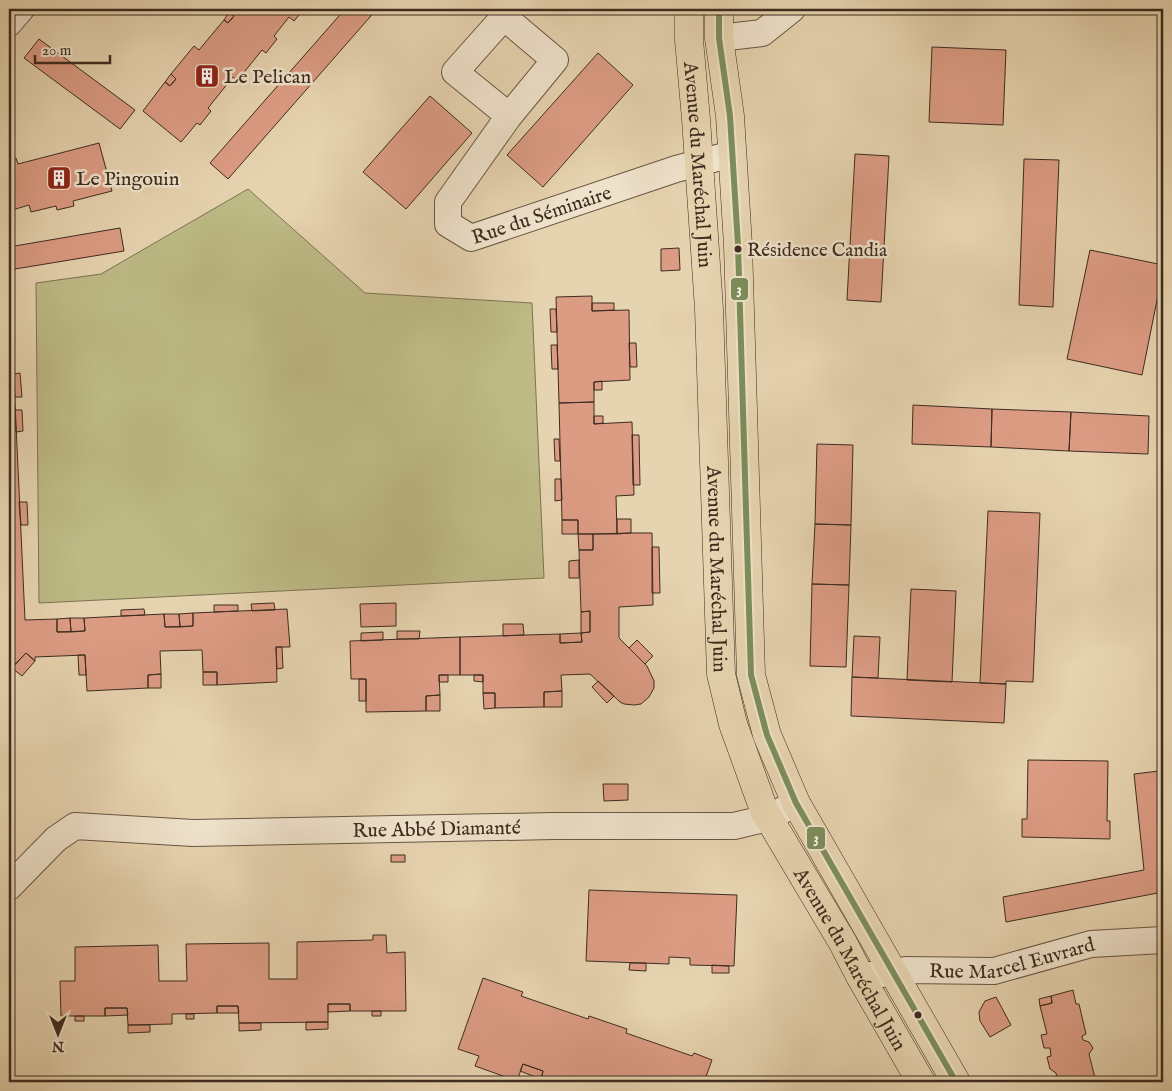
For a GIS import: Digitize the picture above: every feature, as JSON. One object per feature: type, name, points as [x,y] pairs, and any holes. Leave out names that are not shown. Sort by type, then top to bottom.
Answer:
[{"type":"main road","name":"Avenue du Maréchal Juin","points":[[688,9],[709,309],[721,674],[733,724],[764,810],[843,943],[921,1082]]},
{"type":"main road","name":"Avenue du Maréchal Juin","points":[[719,9],[719,38],[730,116],[738,245],[750,675],[767,735],[796,803],[956,1082]]},
{"type":"street","points":[[9,23],[21,9]]},
{"type":"street","points":[[719,38],[762,33],[792,9]]},
{"type":"street","name":"Rue du Séminaire","points":[[509,116],[448,202],[448,224],[471,238],[676,169],[732,154]]},
{"type":"street","name":"Rue Abbé Diamanté","points":[[9,887],[56,839],[75,826],[194,833],[554,826],[734,826],[768,818],[796,803]]},
{"type":"street","name":"Rue Marcel Euvrard","points":[[860,976],[905,970],[994,971],[1091,944],[1163,940]]},
{"type":"shaded area","points":[[248,189],[365,293],[532,303],[544,578],[39,603],[36,283],[101,274]]},
{"type":"building","name":"Le Pelican","points":[[232,9],[304,9],[294,21],[289,17],[274,36],[277,39],[266,53],[262,50],[237,81],[233,77],[208,108],[211,111],[200,125],[197,123],[181,142],[143,111],[165,82],[170,86],[176,79],[171,74],[194,46],[199,50],[224,20],[228,23],[234,16],[229,12]]},
{"type":"building","points":[[345,9],[377,9],[228,179],[210,163]]},
{"type":"building","points":[[229,12],[234,16],[228,23],[224,20]]},
{"type":"building","points":[[39,39],[135,110],[120,129],[24,58]]},
{"type":"building","points":[[932,47],[1006,50],[1003,125],[929,122]]},
{"type":"building","points":[[598,53],[633,85],[543,187],[507,155]]},
{"type":"building","points":[[171,74],[176,79],[170,86],[165,82]]},
{"type":"building","points":[[430,96],[472,133],[406,209],[363,172]]},
{"type":"building","name":"Le Pingouin","points":[[99,143],[112,191],[73,201],[74,206],[57,210],[56,206],[31,212],[29,205],[9,211],[9,160],[16,158],[18,164]]},
{"type":"building","points":[[855,154],[889,156],[881,302],[847,300]]},
{"type":"building","points":[[1024,159],[1059,160],[1053,307],[1019,305]]},
{"type":"building","points":[[120,228],[124,251],[9,270],[9,247]]},
{"type":"building","points":[[679,248],[680,270],[661,271],[661,249]]},
{"type":"building","points":[[1090,250],[1163,265],[1142,375],[1067,359]]},
{"type":"building","points":[[592,296],[592,311],[629,310],[630,380],[594,382],[594,402],[559,403],[556,297]]},
{"type":"building","points":[[592,303],[614,303],[614,310],[592,311]]},
{"type":"building","points":[[550,309],[556,309],[557,332],[551,332]]},
{"type":"building","points":[[629,343],[636,343],[637,367],[630,367]]},
{"type":"building","points":[[551,345],[557,345],[558,369],[552,369]]},
{"type":"building","points":[[9,359],[13,359],[25,620],[57,619],[57,632],[85,631],[84,618],[164,614],[165,627],[193,626],[193,613],[287,609],[290,647],[276,647],[277,682],[217,685],[217,672],[203,672],[202,650],[160,651],[161,674],[148,675],[148,688],[87,691],[85,655],[35,657],[35,661],[26,653],[9,670]]},
{"type":"building","points":[[20,373],[22,397],[15,397],[14,374]]},
{"type":"building","points":[[602,381],[602,390],[594,390],[594,382]]},
{"type":"building","points":[[594,402],[594,424],[632,422],[634,495],[616,496],[617,534],[578,534],[578,520],[562,520],[559,403]]},
{"type":"building","points":[[913,405],[992,409],[991,447],[912,444]]},
{"type":"building","points":[[992,409],[1071,412],[1069,451],[991,447]]},
{"type":"building","points":[[15,410],[22,410],[23,431],[16,432]]},
{"type":"building","points":[[1071,412],[1149,416],[1148,454],[1069,451]]},
{"type":"building","points":[[594,416],[603,416],[603,423],[594,424]]},
{"type":"building","points":[[632,435],[639,435],[640,485],[633,485]]},
{"type":"building","points":[[554,439],[559,439],[560,461],[555,461]]},
{"type":"building","points":[[817,444],[853,445],[851,525],[815,524]]},
{"type":"building","points":[[555,479],[561,479],[562,500],[555,501]]},
{"type":"building","points":[[19,502],[27,502],[28,525],[21,525]]},
{"type":"building","points":[[988,511],[1040,513],[1033,682],[1006,681],[1006,684],[980,683]]},
{"type":"building","points":[[617,519],[631,519],[631,533],[617,534]]},
{"type":"building","points":[[562,520],[578,520],[578,534],[562,534]]},
{"type":"building","points":[[815,524],[851,525],[849,585],[812,584]]},
{"type":"building","points":[[652,533],[653,605],[619,607],[619,638],[647,666],[654,681],[654,688],[649,697],[641,704],[634,705],[620,702],[590,674],[561,675],[562,691],[544,692],[544,707],[495,708],[495,693],[483,693],[483,675],[460,675],[460,637],[560,634],[560,643],[582,642],[581,633],[590,632],[590,611],[581,612],[579,550],[593,550],[593,534]]},
{"type":"building","points":[[578,534],[593,534],[593,550],[579,550]]},
{"type":"building","points":[[652,547],[659,547],[660,593],[652,593]]},
{"type":"building","points":[[579,560],[579,578],[569,578],[569,561]]},
{"type":"building","points":[[812,584],[849,585],[846,667],[810,666]]},
{"type":"building","points":[[911,589],[956,591],[952,682],[907,680]]},
{"type":"building","points":[[274,603],[275,610],[252,611],[251,604]]},
{"type":"building","points":[[396,603],[396,626],[361,627],[360,604]]},
{"type":"building","points":[[214,605],[238,605],[238,611],[214,612]]},
{"type":"building","points":[[144,609],[145,615],[121,616],[121,610]]},
{"type":"building","points":[[590,611],[590,632],[581,633],[581,612]]},
{"type":"building","points":[[193,613],[193,626],[180,627],[179,614]]},
{"type":"building","points":[[164,614],[179,614],[180,627],[165,627]]},
{"type":"building","points":[[70,618],[84,618],[85,631],[71,632]]},
{"type":"building","points":[[70,618],[71,632],[57,632],[57,619]]},
{"type":"building","points":[[503,624],[523,624],[524,635],[503,636]]},
{"type":"building","points":[[397,631],[420,631],[419,639],[397,639]]},
{"type":"building","points":[[383,632],[383,640],[361,641],[361,633]]},
{"type":"building","points":[[581,633],[582,642],[560,643],[560,634]]},
{"type":"building","points":[[854,636],[880,637],[878,678],[852,677]]},
{"type":"building","points":[[460,637],[460,675],[439,675],[440,695],[426,696],[426,711],[366,712],[366,679],[351,679],[350,641]]},
{"type":"building","points":[[637,640],[653,656],[645,664],[629,648]]},
{"type":"building","points":[[276,647],[282,647],[283,668],[277,669]]},
{"type":"building","points":[[26,653],[35,661],[22,676],[12,668]]},
{"type":"building","points":[[78,655],[85,655],[86,675],[79,675]]},
{"type":"building","points":[[203,672],[217,672],[217,685],[203,685]]},
{"type":"building","points":[[161,674],[161,688],[148,688],[148,675]]},
{"type":"building","points":[[439,675],[448,675],[448,682],[439,682]]},
{"type":"building","points":[[474,675],[483,675],[483,682],[474,681]]},
{"type":"building","points":[[852,677],[1006,684],[1004,723],[851,716]]},
{"type":"building","points":[[359,679],[366,679],[366,701],[359,701]]},
{"type":"building","points":[[598,681],[614,696],[607,703],[592,687]]},
{"type":"building","points":[[562,691],[562,707],[544,707],[544,692]]},
{"type":"building","points":[[483,693],[495,693],[495,708],[484,709]]},
{"type":"building","points":[[440,695],[440,711],[426,711],[426,696]]},
{"type":"building","points":[[1028,760],[1108,761],[1107,821],[1110,821],[1110,839],[1022,837],[1022,819],[1027,819]]},
{"type":"building","points":[[1159,771],[1163,818],[1163,892],[1006,922],[1003,897],[1144,870],[1134,774]]},
{"type":"building","points":[[603,784],[628,784],[628,800],[604,801]]},
{"type":"building","points":[[391,855],[405,855],[405,862],[391,862]]},
{"type":"building","points":[[589,890],[737,895],[734,966],[690,965],[690,958],[669,957],[669,964],[586,961]]},
{"type":"building","points":[[373,935],[386,935],[387,953],[405,952],[406,1011],[350,1011],[350,1004],[328,1004],[328,1022],[239,1023],[238,1006],[217,1006],[217,1013],[172,1014],[172,1024],[128,1025],[127,1008],[105,1008],[105,1016],[61,1016],[60,981],[75,981],[75,947],[158,945],[159,981],[187,981],[186,944],[269,943],[269,979],[297,979],[297,942],[373,940]]},
{"type":"building","points":[[630,963],[646,963],[646,971],[629,970]]},
{"type":"building","points":[[712,965],[729,966],[729,973],[712,973]]},
{"type":"building","points":[[483,978],[523,992],[521,996],[588,1019],[589,1016],[627,1029],[626,1033],[692,1056],[694,1053],[712,1060],[704,1082],[551,1082],[541,1079],[543,1071],[523,1064],[517,1081],[475,1066],[479,1056],[458,1049]]},
{"type":"building","points":[[1073,990],[1076,1004],[1079,1004],[1086,1034],[1082,1036],[1083,1040],[1089,1042],[1093,1048],[1089,1054],[1096,1082],[1058,1082],[1056,1073],[1050,1069],[1047,1057],[1051,1056],[1050,1048],[1044,1048],[1041,1035],[1047,1034],[1040,1006],[1052,1003],[1051,996]]},
{"type":"building","points":[[1051,996],[1052,1003],[1040,1006],[1039,999]]},
{"type":"building","points":[[996,997],[1011,1025],[990,1037],[980,1021],[979,1012],[985,1001]]},
{"type":"building","points":[[328,1004],[350,1004],[350,1011],[328,1012]]},
{"type":"building","points":[[217,1006],[238,1006],[239,1013],[217,1013]]},
{"type":"building","points":[[105,1008],[127,1008],[128,1015],[105,1016]]},
{"type":"building","points":[[372,1011],[381,1011],[381,1016],[372,1016]]},
{"type":"building","points":[[186,1014],[194,1014],[194,1019],[186,1019]]},
{"type":"building","points":[[75,1016],[84,1016],[84,1021],[75,1021]]},
{"type":"building","points":[[306,1022],[328,1022],[328,1029],[306,1030]]},
{"type":"building","points":[[239,1023],[261,1023],[261,1030],[239,1031]]},
{"type":"building","points":[[128,1025],[150,1025],[150,1032],[128,1033]]},
{"type":"building","points":[[523,1064],[543,1071],[541,1079],[520,1071]]},
{"type":"transit line","name":"3","points":[[719,9],[719,38],[730,116],[738,245],[751,675],[767,735],[796,803],[956,1082]]},
{"type":"place","name":"Le Pelican","points":[[207,76]]},
{"type":"place","name":"Le Pingouin","points":[[59,178]]},
{"type":"place","name":"Résidence Candia","points":[[738,249]]}]
